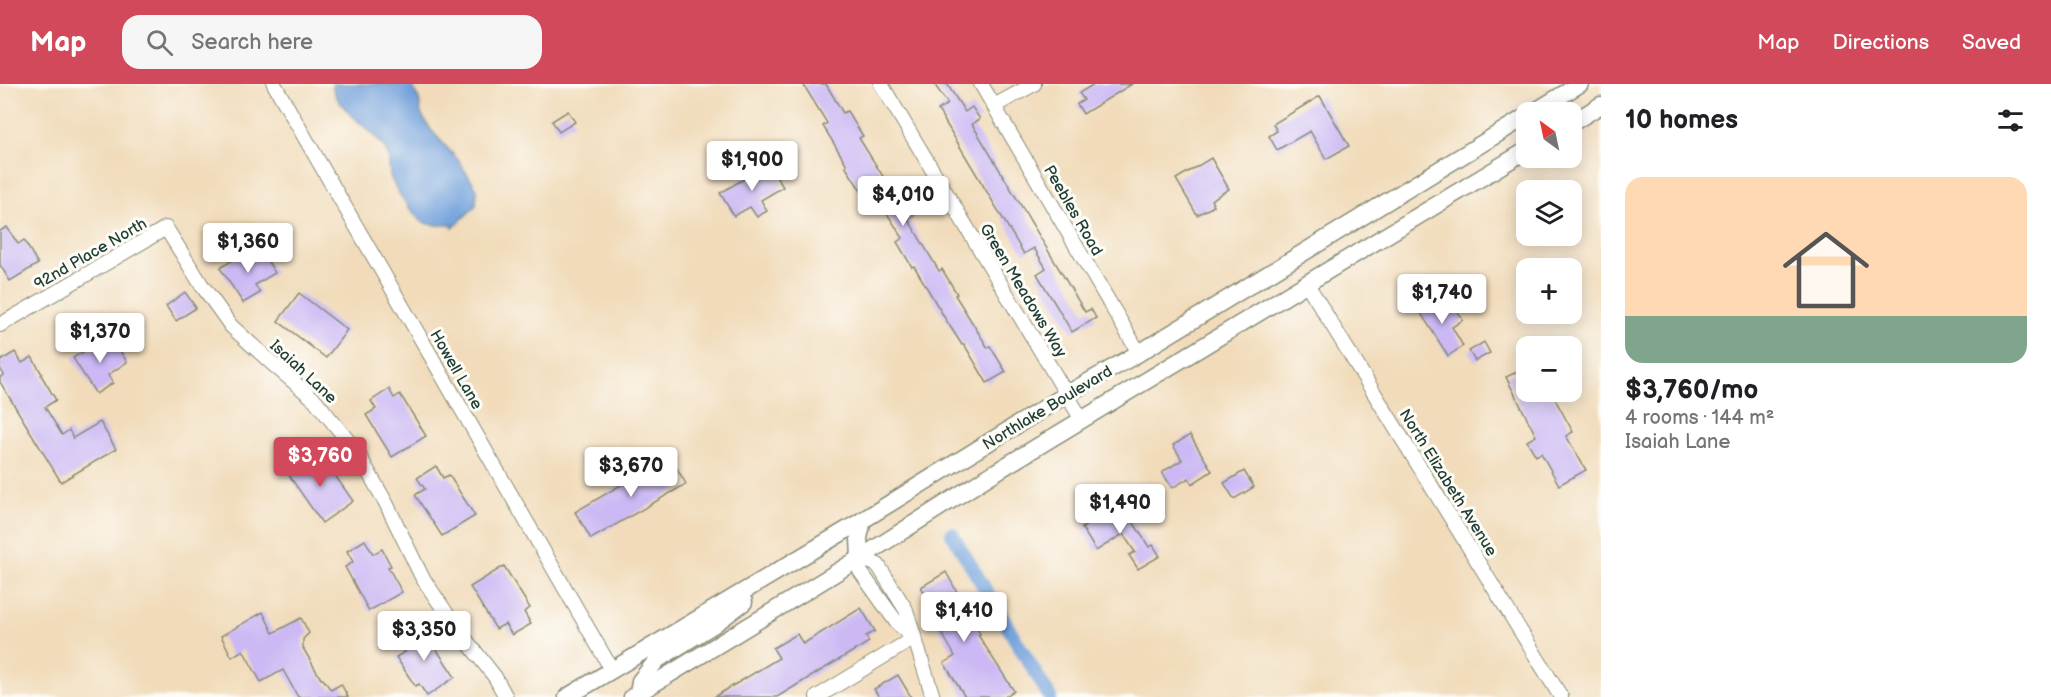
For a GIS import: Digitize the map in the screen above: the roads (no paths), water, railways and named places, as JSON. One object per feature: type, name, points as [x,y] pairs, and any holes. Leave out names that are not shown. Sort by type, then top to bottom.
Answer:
[{"type":"main road","points":[[1550,102],[1580,84]]},
{"type":"main road","points":[[1582,117],[1601,105]]},
{"type":"main road","name":"Northlake Boulevard","points":[[567,697],[1516,124]]},
{"type":"main road","name":"Northlake Boulevard","points":[[635,695],[860,558],[988,476],[1516,157]]},
{"type":"main road","points":[[860,558],[859,538],[863,520]]},
{"type":"main road","points":[[635,695],[640,681],[657,660],[746,601],[756,584]]},
{"type":"street","name":"Howell Lane","points":[[274,84],[612,670]]},
{"type":"street","name":"Green Meadows Way","points":[[881,84],[1082,420]]},
{"type":"street","name":"Peebles Road","points":[[981,84],[1139,353]]},
{"type":"street","points":[[994,106],[1034,84]]},
{"type":"street","name":"92nd Place North","points":[[0,325],[166,228]]},
{"type":"street","name":"Isaiah Lane","points":[[166,228],[231,326],[315,400],[357,452],[387,503],[422,577],[454,626],[495,677],[506,697]]},
{"type":"street","name":"North Elizabeth Avenue","points":[[1307,284],[1561,697]]},
{"type":"street","points":[[860,558],[878,565],[906,610],[933,697]]},
{"type":"street","points":[[817,697],[914,638]]},
{"type":"water","points":[[332,84],[411,84],[419,99],[421,114],[431,130],[458,160],[477,189],[476,205],[453,228],[452,225],[423,222],[412,212],[391,178],[385,148],[340,102]]},
{"type":"waterway","points":[[952,534],[1050,697]]}]
